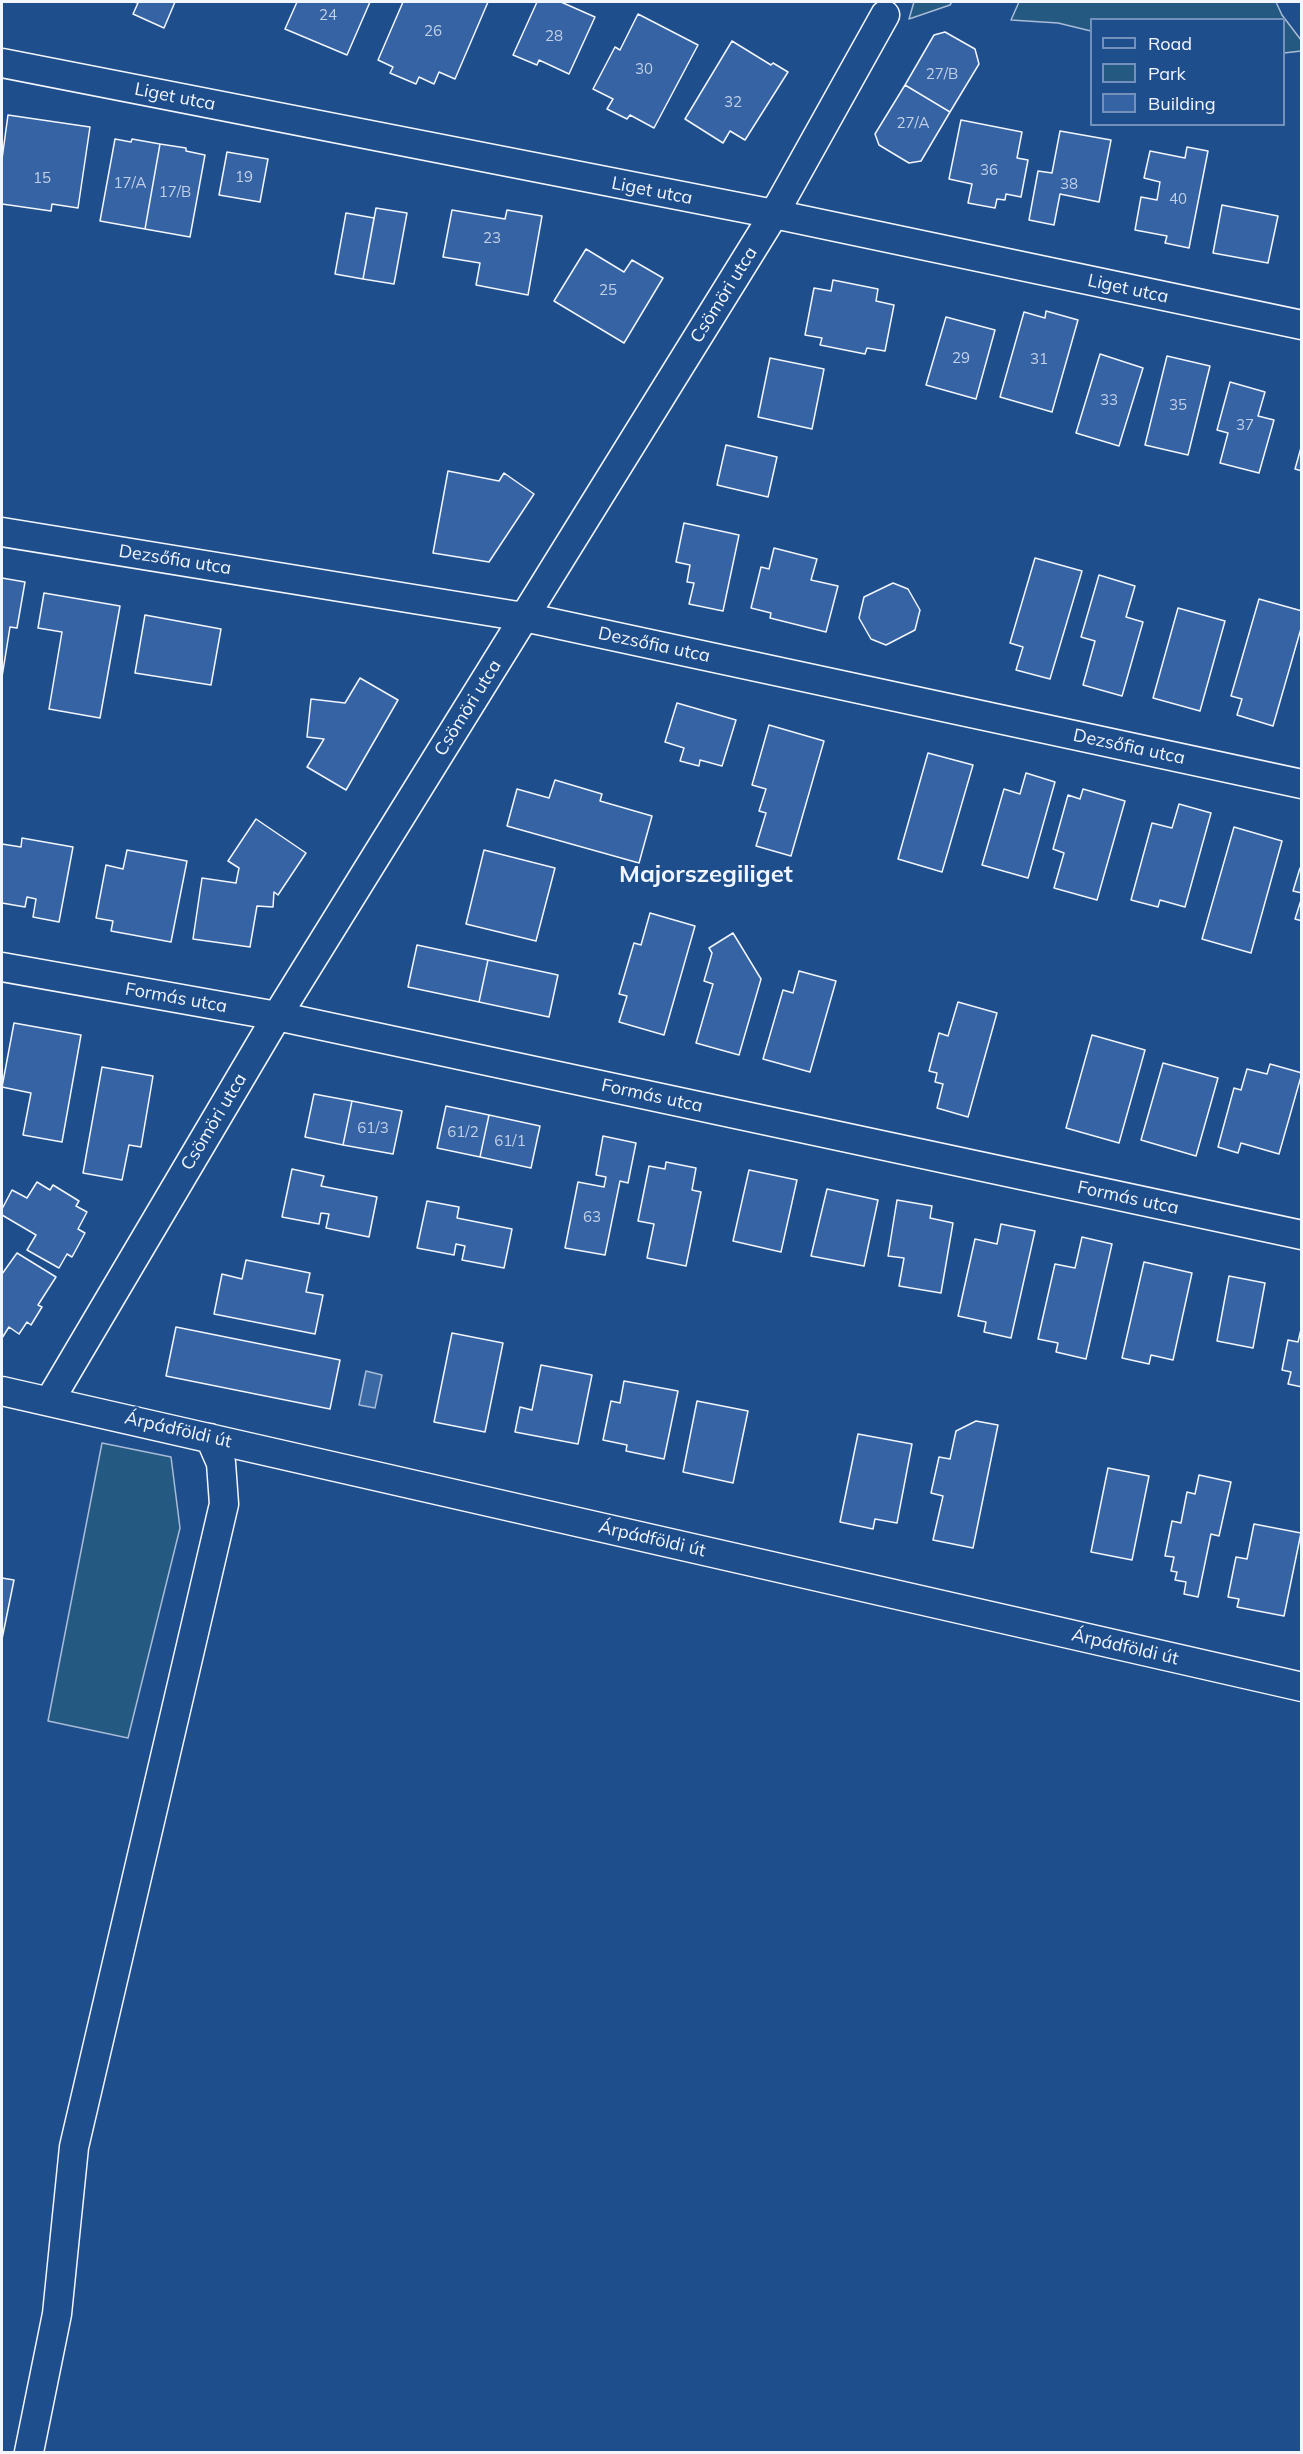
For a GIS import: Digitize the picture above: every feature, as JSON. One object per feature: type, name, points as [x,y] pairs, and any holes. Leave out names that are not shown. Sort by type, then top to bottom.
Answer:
[{"type":"street","name":"Csömöri utca","points":[[50,1400],[277,1016],[774,214],[885,15]]},
{"type":"street","name":"Liget utca","points":[[2,63],[774,214],[1302,325]]},
{"type":"street","name":"Dezsőfia utca","points":[[2,532],[524,617],[1302,784]]},
{"type":"street","name":"Formás utca","points":[[2,967],[277,1016],[1302,1235]]},
{"type":"street","name":"Árpádföldi út","points":[[2,1391],[50,1400],[1302,1687]]},
{"type":"street","points":[[28,2452],[57,2314],[74,2146],[224,1504],[220,1463],[210,1438]]},
{"type":"green space","points":[[914,2],[952,2],[950,5],[909,19]]},
{"type":"green space","points":[[1019,2],[1276,2],[1284,18],[1090,18],[1090,31],[1058,23],[1011,20]]},
{"type":"green space","points":[[1285,19],[1301,40],[1301,51],[1285,53]]},
{"type":"green space","points":[[102,1443],[171,1457],[180,1528],[128,1738],[48,1721]]},
{"type":"shaded area","points":[[366,1371],[382,1375],[375,1408],[359,1405]]},
{"type":"building","points":[[134,2],[175,2],[164,28],[133,14],[138,3]]},
{"type":"building","points":[[297,2],[370,2],[347,55],[285,29]]},
{"type":"building","points":[[403,2],[488,2],[455,79],[439,72],[434,84],[419,77],[416,84],[390,73],[393,67],[378,60]]},
{"type":"building","points":[[537,2],[561,2],[595,17],[569,74],[539,60],[537,65],[513,55]]},
{"type":"building","points":[[638,14],[698,45],[654,128],[630,115],[627,119],[607,109],[613,99],[593,89],[615,47],[620,50]]},
{"type":"building","points":[[945,32],[975,49],[979,64],[950,112],[905,85],[934,35]]},
{"type":"building","points":[[732,41],[771,65],[773,63],[788,72],[745,140],[730,131],[723,143],[685,119]]},
{"type":"building","points":[[905,85],[950,112],[921,161],[909,163],[879,145],[875,134]]},
{"type":"building","points":[[8,115],[90,127],[78,208],[52,204],[51,211],[2,204],[2,159]]},
{"type":"building","points":[[961,120],[1022,132],[1017,158],[1028,160],[1021,197],[1006,194],[1005,200],[997,199],[995,208],[968,203],[972,184],[949,179]]},
{"type":"building","points":[[1060,131],[1111,140],[1099,202],[1060,194],[1054,225],[1029,220],[1038,171],[1052,173]]},
{"type":"building","points":[[115,139],[131,142],[132,139],[160,144],[145,229],[100,221]]},
{"type":"building","points":[[160,144],[186,148],[186,151],[205,155],[190,237],[145,229]]},
{"type":"building","points":[[1187,147],[1208,151],[1189,248],[1165,243],[1167,236],[1135,230],[1141,197],[1157,200],[1160,182],[1144,178],[1150,151],[1185,158]]},
{"type":"building","points":[[227,152],[268,159],[260,202],[219,195]]},
{"type":"building","points":[[1222,205],[1278,216],[1268,263],[1213,253]]},
{"type":"building","points":[[376,208],[407,213],[394,284],[363,279]]},
{"type":"building","points":[[452,210],[505,219],[507,210],[542,216],[528,295],[476,285],[480,263],[443,257]]},
{"type":"building","points":[[346,213],[374,218],[363,279],[335,274]]},
{"type":"building","points":[[586,249],[624,272],[632,260],[663,278],[624,343],[554,301]]},
{"type":"building","points":[[833,280],[878,289],[876,301],[894,305],[885,351],[867,348],[865,354],[820,345],[822,338],[805,335],[814,288],[831,291]]},
{"type":"building","points":[[1046,311],[1078,320],[1052,412],[1000,397],[1024,312],[1045,318]]},
{"type":"building","points":[[946,317],[995,330],[976,399],[926,385]]},
{"type":"building","points":[[1100,354],[1143,368],[1119,446],[1076,433]]},
{"type":"building","points":[[1167,356],[1210,366],[1188,455],[1145,445]]},
{"type":"building","points":[[770,358],[824,369],[812,429],[758,417]]},
{"type":"building","points":[[1230,382],[1265,392],[1258,416],[1274,420],[1259,473],[1220,463],[1228,433],[1217,430]]},
{"type":"building","points":[[1302,444],[1302,471],[1295,469]]},
{"type":"building","points":[[726,445],[777,457],[768,497],[717,485]]},
{"type":"building","points":[[448,471],[499,481],[504,473],[534,494],[489,562],[433,553]]},
{"type":"building","points":[[684,523],[739,535],[723,611],[689,604],[694,583],[687,582],[690,565],[676,562]]},
{"type":"building","points":[[774,548],[817,559],[811,580],[838,586],[826,632],[770,618],[771,613],[751,608],[761,567],[769,569]]},
{"type":"building","points":[[1035,558],[1082,571],[1050,679],[1016,670],[1023,647],[1010,643]]},
{"type":"building","points":[[1099,575],[1135,586],[1126,617],[1143,622],[1122,696],[1083,685],[1095,641],[1081,637]]},
{"type":"building","points":[[2,578],[25,582],[17,628],[10,627],[2,677]]},
{"type":"building","points":[[893,583],[908,589],[920,610],[915,630],[886,645],[871,639],[859,618],[864,597]]},
{"type":"building","points":[[44,593],[120,606],[100,718],[49,709],[62,632],[38,628]]},
{"type":"building","points":[[1259,599],[1302,611],[1302,625],[1273,726],[1237,715],[1242,699],[1231,696]]},
{"type":"building","points":[[1178,608],[1225,621],[1200,711],[1153,698]]},
{"type":"building","points":[[145,615],[221,629],[211,685],[135,673]]},
{"type":"building","points":[[360,678],[398,700],[346,790],[307,767],[324,739],[307,737],[311,699],[345,703]]},
{"type":"building","points":[[677,703],[736,720],[722,766],[700,760],[699,766],[680,761],[684,748],[665,742]]},
{"type":"building","points":[[769,725],[824,741],[791,856],[756,846],[766,813],[759,811],[766,789],[752,785]]},
{"type":"building","points":[[928,753],[973,765],[942,872],[898,859]]},
{"type":"building","points":[[1026,773],[1055,782],[1028,878],[982,865],[1004,789],[1020,794]]},
{"type":"building","points":[[555,780],[602,794],[600,801],[652,816],[639,863],[507,826],[517,789],[549,798]]},
{"type":"building","points":[[1083,789],[1125,801],[1097,900],[1054,888],[1064,853],[1053,849],[1068,795],[1080,799]]},
{"type":"building","points":[[1179,804],[1211,813],[1185,907],[1160,900],[1158,907],[1131,900],[1152,823],[1172,828]]},
{"type":"building","points":[[256,819],[306,853],[278,895],[274,892],[273,907],[257,906],[250,947],[193,939],[202,878],[236,883],[239,868],[228,861]]},
{"type":"building","points":[[1234,827],[1282,841],[1251,953],[1202,939]]},
{"type":"building","points":[[22,838],[73,847],[59,922],[33,917],[36,899],[27,897],[25,907],[2,903],[2,844],[21,847]]},
{"type":"building","points":[[127,850],[187,861],[171,942],[111,931],[113,921],[96,918],[106,865],[123,869]]},
{"type":"building","points":[[484,850],[555,868],[536,941],[466,924]]},
{"type":"building","points":[[1300,868],[1302,868],[1302,893],[1293,891]]},
{"type":"building","points":[[1302,897],[1302,921],[1295,919]]},
{"type":"building","points":[[650,913],[695,926],[664,1035],[619,1022],[627,996],[619,994],[634,943],[641,945]]},
{"type":"building","points":[[733,933],[761,979],[739,1055],[696,1043],[713,984],[704,981],[712,953],[709,948]]},
{"type":"building","points":[[417,945],[488,960],[479,1002],[408,987]]},
{"type":"building","points":[[488,960],[558,975],[549,1017],[479,1002]]},
{"type":"building","points":[[799,971],[836,981],[810,1072],[763,1059],[783,990],[793,993]]},
{"type":"building","points":[[958,1002],[997,1013],[968,1117],[937,1108],[943,1084],[935,1082],[937,1073],[929,1071],[939,1033],[948,1036]]},
{"type":"building","points":[[14,1023],[81,1035],[62,1142],[23,1135],[31,1093],[2,1087]]},
{"type":"building","points":[[1092,1035],[1145,1050],[1119,1143],[1066,1128]]},
{"type":"building","points":[[1163,1063],[1218,1078],[1196,1156],[1141,1140]]},
{"type":"building","points":[[1270,1064],[1302,1073],[1279,1154],[1241,1143],[1238,1153],[1218,1147],[1234,1088],[1241,1090],[1247,1069],[1267,1074]]},
{"type":"building","points":[[102,1067],[153,1076],[141,1147],[129,1145],[122,1180],[83,1173]]},
{"type":"building","points":[[314,1094],[352,1101],[343,1145],[305,1137]]},
{"type":"building","points":[[352,1101],[402,1111],[393,1154],[343,1145]]},
{"type":"building","points":[[446,1106],[489,1115],[480,1157],[437,1148]]},
{"type":"building","points":[[489,1115],[540,1126],[531,1168],[480,1157]]},
{"type":"building","points":[[603,1136],[636,1143],[628,1183],[620,1181],[605,1255],[565,1248],[578,1182],[604,1187],[606,1177],[596,1175]]},
{"type":"building","points":[[666,1162],[696,1168],[692,1190],[701,1192],[686,1266],[647,1258],[654,1224],[638,1221],[649,1166],[665,1169]]},
{"type":"building","points":[[292,1169],[324,1176],[321,1186],[377,1197],[369,1237],[326,1228],[329,1214],[321,1213],[319,1224],[282,1217]]},
{"type":"building","points":[[749,1170],[797,1180],[781,1252],[733,1241]]},
{"type":"building","points":[[37,1182],[50,1190],[53,1185],[79,1201],[76,1206],[87,1212],[78,1229],[85,1233],[72,1257],[67,1254],[59,1268],[27,1250],[36,1235],[2,1215],[2,1209],[12,1190],[27,1198]]},
{"type":"building","points":[[827,1189],[878,1200],[864,1266],[811,1256]]},
{"type":"building","points":[[897,1200],[932,1206],[930,1218],[953,1223],[941,1293],[899,1286],[904,1258],[888,1256]]},
{"type":"building","points":[[427,1201],[459,1207],[457,1218],[512,1229],[504,1268],[462,1260],[465,1246],[456,1244],[454,1255],[417,1248]]},
{"type":"building","points":[[1001,1224],[1035,1231],[1011,1338],[984,1332],[986,1322],[958,1316],[975,1239],[997,1244]]},
{"type":"building","points":[[1082,1237],[1112,1244],[1086,1359],[1056,1352],[1058,1343],[1038,1339],[1055,1264],[1075,1268]]},
{"type":"building","points":[[17,1253],[56,1277],[38,1305],[42,1307],[31,1325],[27,1322],[19,1334],[9,1327],[2,1338],[2,1274]]},
{"type":"building","points":[[246,1260],[310,1273],[306,1292],[323,1295],[315,1334],[214,1314],[222,1274],[242,1279]]},
{"type":"building","points":[[1144,1262],[1192,1273],[1173,1360],[1151,1355],[1149,1364],[1122,1358]]},
{"type":"building","points":[[1229,1276],[1265,1283],[1253,1348],[1217,1341]]},
{"type":"building","points":[[1302,1325],[1302,1387],[1288,1384],[1291,1372],[1282,1370],[1288,1340],[1298,1342]]},
{"type":"building","points":[[176,1327],[340,1360],[330,1409],[166,1376]]},
{"type":"building","points":[[452,1333],[503,1343],[485,1432],[434,1422]]},
{"type":"building","points":[[541,1365],[592,1375],[578,1444],[515,1432],[520,1407],[532,1410]]},
{"type":"building","points":[[624,1381],[678,1391],[664,1459],[626,1451],[627,1445],[603,1440],[611,1401],[620,1403]]},
{"type":"building","points":[[697,1401],[748,1411],[733,1483],[683,1472]]},
{"type":"building","points":[[976,1421],[998,1425],[973,1548],[933,1540],[943,1496],[931,1493],[939,1457],[950,1459],[956,1431]]},
{"type":"building","points":[[858,1434],[912,1444],[897,1523],[875,1519],[873,1529],[840,1522]]},
{"type":"building","points":[[1108,1468],[1149,1476],[1132,1560],[1091,1552]]},
{"type":"building","points":[[1199,1475],[1231,1482],[1219,1536],[1211,1534],[1198,1597],[1184,1594],[1186,1582],[1175,1580],[1177,1572],[1171,1571],[1174,1557],[1165,1556],[1172,1521],[1181,1523],[1187,1492],[1195,1494]]},
{"type":"building","points":[[1254,1524],[1301,1533],[1284,1616],[1237,1607],[1239,1599],[1228,1597],[1236,1557],[1247,1559]]},
{"type":"building","points":[[2,1578],[14,1580],[2,1639]]},
{"type":"district","name":"Majorszegiliget","points":[[706,875]]}]
